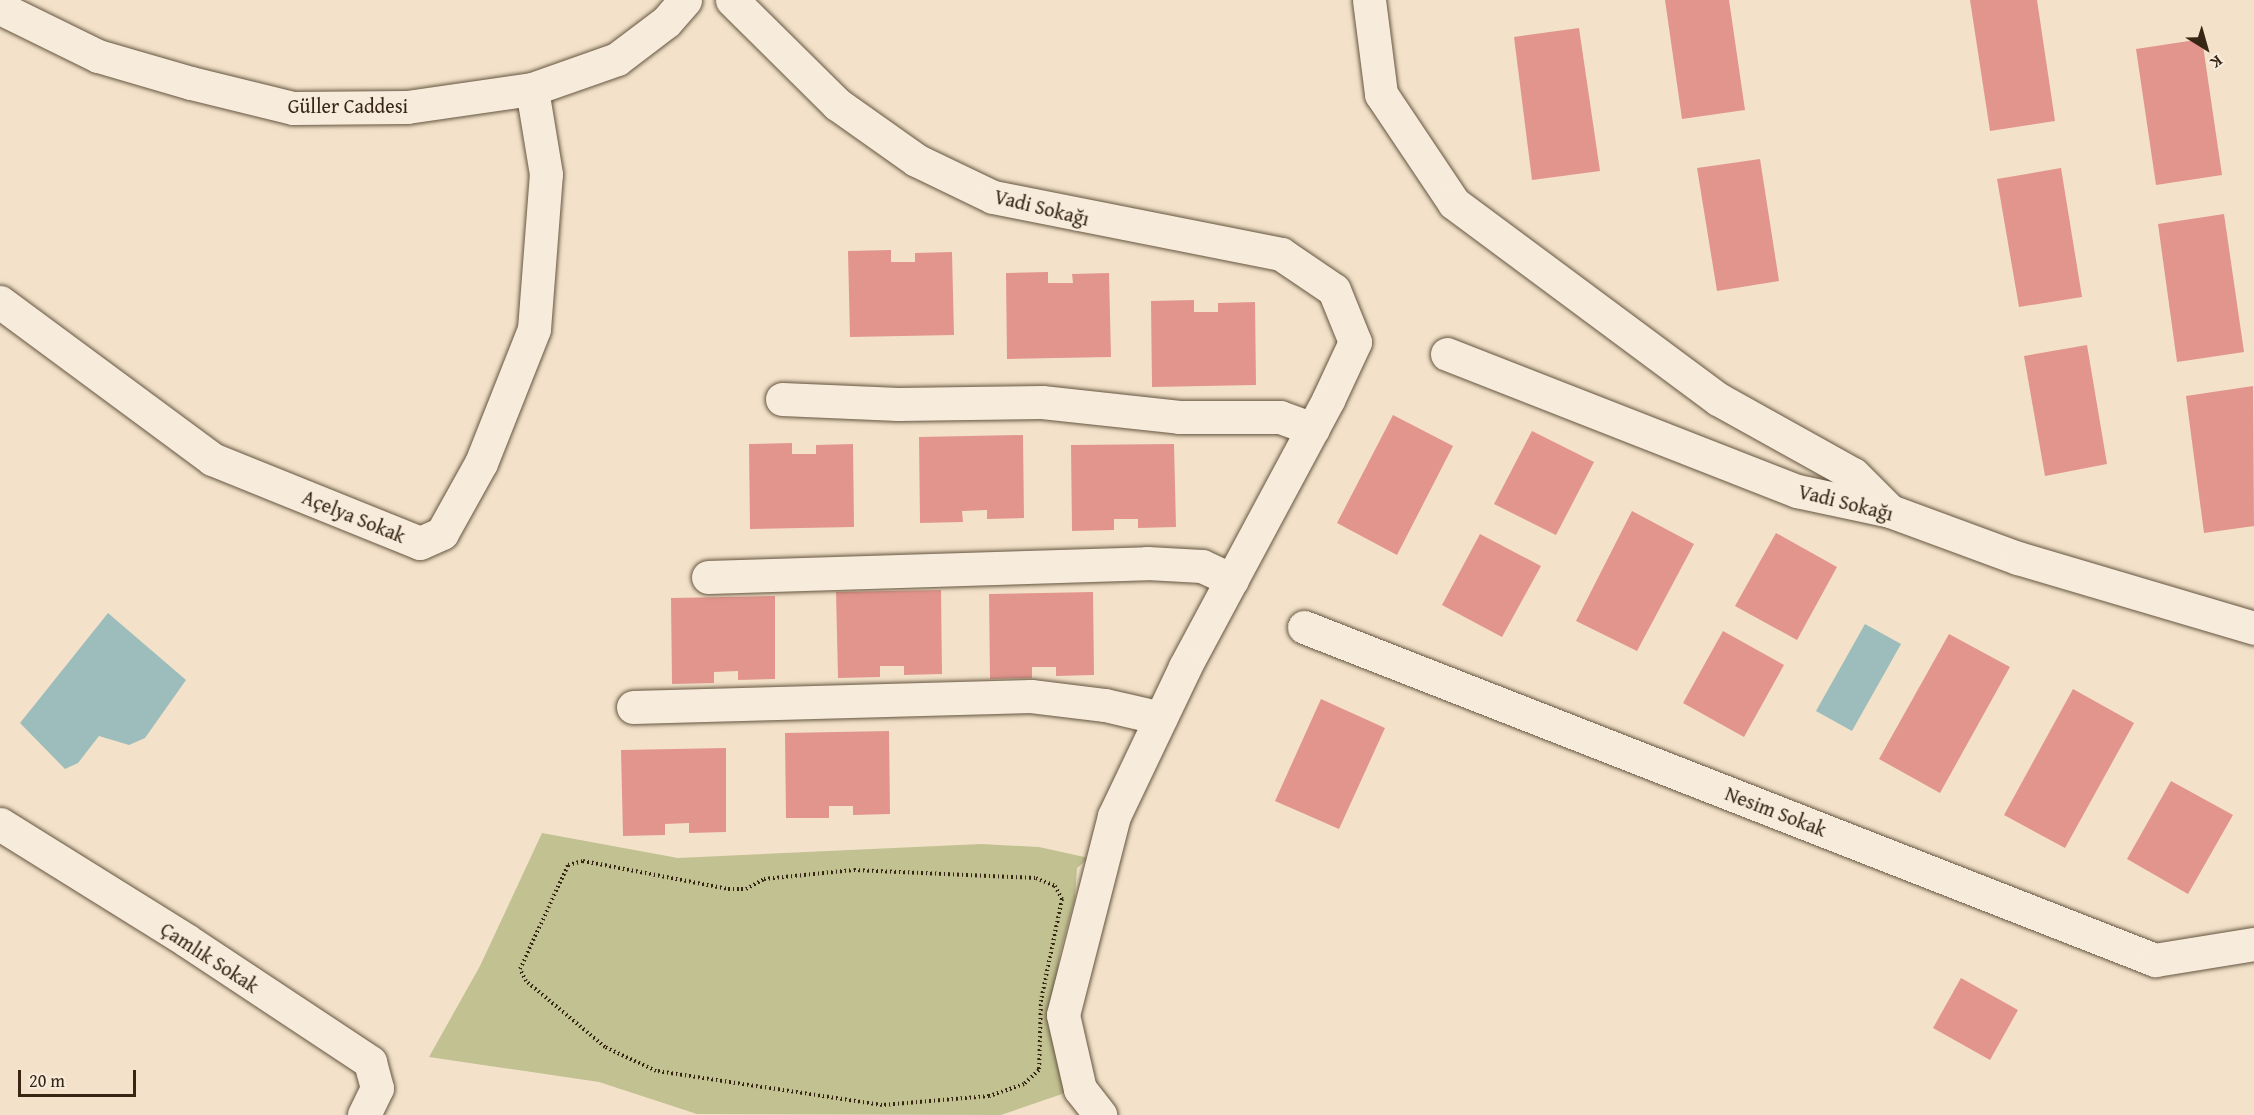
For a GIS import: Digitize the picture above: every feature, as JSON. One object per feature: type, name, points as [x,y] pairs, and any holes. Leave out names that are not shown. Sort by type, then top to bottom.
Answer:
[{"type":"street","name":"Güller Caddesi","points":[[0,8],[98,56],[293,108],[407,107],[532,89],[617,59],[666,22],[685,0]]},
{"type":"street","name":"Vadi Sokağı","points":[[732,0],[837,104],[916,160],[974,188],[993,197],[1101,221],[1281,254],[1334,290],[1354,342],[1313,429]]},
{"type":"street","points":[[1369,0],[1381,94],[1454,203],[1718,399],[1853,474],[1890,511]]},
{"type":"street","name":"Açelya Sokak","points":[[0,302],[212,459],[420,543],[442,533],[481,463],[534,329],[546,174],[532,89]]},
{"type":"street","name":"Vadi Sokağı","points":[[1447,354],[1797,491],[1890,511],[2018,558],[2254,628]]},
{"type":"street","points":[[783,399],[898,404],[1042,402],[1179,417],[1280,417],[1313,429],[1161,718],[1114,816],[1063,1015],[1080,1089],[1100,1115]]},
{"type":"street","points":[[708,577],[1147,563],[1202,566],[1232,580]]},
{"type":"street","name":"Nesim Sokak","points":[[1304,627],[2155,960],[2254,944]]},
{"type":"street","points":[[633,707],[1031,696],[1105,705],[1161,718]]},
{"type":"street","name":"Çamlık Sokak","points":[[0,824],[186,940],[370,1062],[377,1088],[364,1115]]},
{"type":"path","points":[[583,861],[728,889],[746,889],[764,879],[854,870],[1036,878],[1055,886],[1062,899],[1041,1000],[1039,1070],[1024,1084],[989,1096],[882,1104],[656,1071],[605,1047],[526,981],[520,969],[568,865],[583,861]]},
{"type":"shaded area","points":[[542,833],[678,858],[981,844],[1039,847],[1089,858],[1077,868],[1075,898],[1060,954],[1052,1012],[1065,1093],[1001,1115],[697,1114],[599,1082],[429,1057],[480,966]]},
{"type":"water","points":[[108,613],[186,680],[145,738],[129,745],[99,736],[78,763],[65,769],[20,723]]},
{"type":"water","points":[[1865,624],[1901,644],[1852,731],[1816,711]]},
{"type":"building","points":[[1665,0],[1729,0],[1745,110],[1682,119]]},
{"type":"building","points":[[1970,0],[2037,0],[2055,121],[1990,131]]},
{"type":"building","points":[[1579,28],[1600,171],[1532,180],[1514,37]]},
{"type":"building","points":[[2202,39],[2222,175],[2156,185],[2136,49]]},
{"type":"building","points":[[1760,159],[1779,281],[1717,291],[1697,168]]},
{"type":"building","points":[[2061,168],[2082,297],[2019,307],[1997,179]]},
{"type":"building","points":[[2224,214],[2244,352],[2177,362],[2158,224]]},
{"type":"building","points":[[891,250],[891,262],[915,262],[915,253],[952,252],[954,335],[850,337],[848,251]]},
{"type":"building","points":[[1048,272],[1048,283],[1073,283],[1072,274],[1109,273],[1111,357],[1007,359],[1006,273]]},
{"type":"building","points":[[1194,300],[1194,312],[1218,312],[1218,303],[1255,302],[1256,385],[1152,387],[1151,301]]},
{"type":"building","points":[[2087,345],[2107,464],[2045,476],[2024,356]]},
{"type":"building","points":[[2253,386],[2254,526],[2204,533],[2186,396]]},
{"type":"building","points":[[1393,415],[1453,446],[1397,555],[1337,523]]},
{"type":"building","points":[[1532,431],[1594,462],[1556,535],[1494,504]]},
{"type":"building","points":[[1023,435],[1024,518],[987,519],[987,510],[962,511],[963,522],[920,523],[919,437]]},
{"type":"building","points":[[792,443],[792,454],[816,454],[816,445],[853,444],[854,527],[750,529],[749,444]]},
{"type":"building","points":[[1174,444],[1176,527],[1138,528],[1138,519],[1114,519],[1114,530],[1072,531],[1071,445]]},
{"type":"building","points":[[1632,511],[1694,544],[1637,651],[1576,621]]},
{"type":"building","points":[[1776,533],[1837,567],[1797,640],[1735,606]]},
{"type":"building","points":[[1480,534],[1541,566],[1502,637],[1442,605]]},
{"type":"building","points":[[941,590],[942,674],[904,675],[904,666],[880,666],[880,677],[838,678],[836,592]]},
{"type":"building","points":[[1093,592],[1094,675],[1056,676],[1056,667],[1032,667],[1032,678],[990,679],[989,594]]},
{"type":"building","points":[[775,596],[775,679],[738,680],[738,671],[714,672],[714,683],[672,684],[671,598]]},
{"type":"building","points":[[1723,631],[1784,665],[1744,737],[1683,703]]},
{"type":"building","points":[[1949,634],[2010,667],[1940,793],[1879,759]]},
{"type":"building","points":[[2073,689],[2134,723],[2065,848],[2004,815]]},
{"type":"building","points":[[1321,699],[1385,728],[1339,829],[1275,801]]},
{"type":"building","points":[[889,731],[890,814],[853,815],[853,806],[829,806],[829,818],[786,818],[785,733]]},
{"type":"building","points":[[726,748],[726,832],[689,833],[689,823],[665,824],[665,835],[623,836],[621,750]]},
{"type":"building","points":[[2171,781],[2233,815],[2188,894],[2127,859]]},
{"type":"building","points":[[1961,978],[2018,1010],[1990,1060],[1933,1028]]}]
